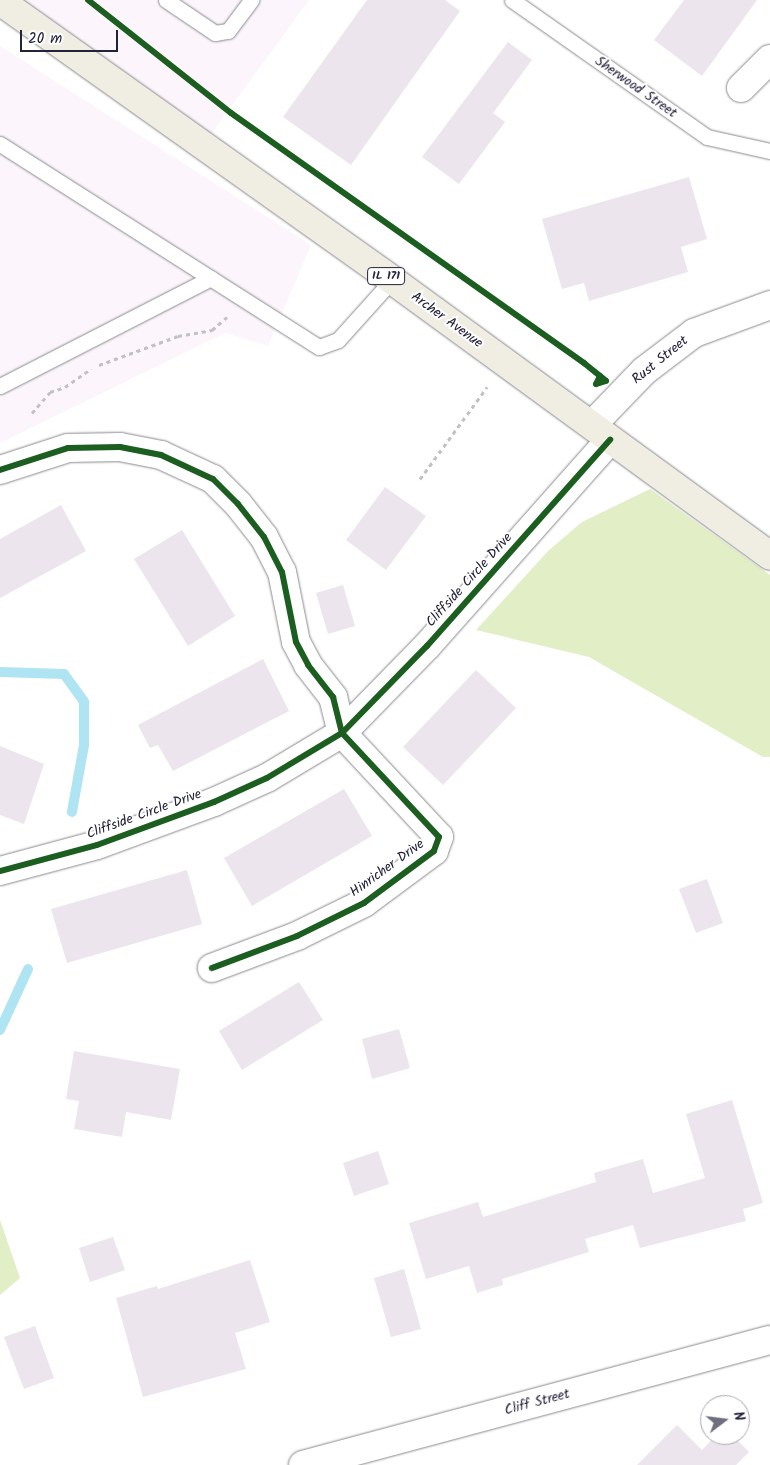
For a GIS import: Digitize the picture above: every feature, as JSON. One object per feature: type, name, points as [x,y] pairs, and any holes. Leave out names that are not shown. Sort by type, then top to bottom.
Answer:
[{"type":"main road","name":"Archer Avenue","points":[[0,1],[392,280],[770,556]]},
{"type":"street","points":[[741,88],[770,59]]},
{"type":"street","name":"Rust Street","points":[[601,433],[644,370],[694,333],[770,305]]},
{"type":"street","name":"Cliffside Circle Drive","points":[[0,871],[97,845],[214,802],[267,778],[342,733],[427,646],[601,433]]},
{"type":"street","points":[[0,470],[68,448],[120,447],[161,455],[213,479],[238,504],[264,537],[282,572],[296,642],[308,665],[333,697],[342,733]]},
{"type":"street","name":"Hinricher Drive","points":[[212,968],[297,936],[364,903],[434,851],[439,837],[342,733]]},
{"type":"street","name":"Cliff Street","points":[[303,1465],[770,1340]]},
{"type":"lane","points":[[166,0],[215,33],[228,31],[250,0]]},
{"type":"lane","name":"Sherwood Street","points":[[512,0],[707,137],[770,151]]},
{"type":"lane","points":[[0,144],[319,347],[338,340],[392,280]]},
{"type":"lane","points":[[0,386],[211,278]]},
{"type":"path","points":[[32,413],[50,392],[65,387],[95,366],[178,336],[212,330],[247,301]]},
{"type":"path","points":[[420,479],[490,382]]},
{"type":"shaded area","points":[[21,0],[309,0],[208,138]]},
{"type":"shaded area","points":[[0,46],[311,245],[268,346],[225,333],[0,443]]},
{"type":"green space","points":[[650,489],[770,575],[770,757],[763,757],[589,657],[476,630],[548,551],[582,522]]},
{"type":"green space","points":[[0,1220],[20,1278],[0,1295]]},
{"type":"building","points":[[367,0],[445,0],[460,11],[351,165],[283,117]]},
{"type":"building","points":[[684,0],[757,0],[702,76],[654,40]]},
{"type":"building","points":[[508,42],[532,60],[493,113],[505,122],[459,184],[422,157]]},
{"type":"building","points":[[689,177],[707,239],[681,247],[688,272],[589,301],[584,283],[562,289],[542,219]]},
{"type":"building","points":[[385,487],[426,516],[386,570],[346,540]]},
{"type":"building","points":[[61,505],[86,551],[0,598],[0,539]]},
{"type":"building","points":[[182,530],[235,616],[188,646],[134,559]]},
{"type":"building","points":[[343,585],[355,626],[328,634],[316,593]]},
{"type":"building","points":[[263,659],[289,711],[173,771],[158,745],[150,748],[138,725]]},
{"type":"building","points":[[476,670],[516,708],[443,785],[403,747]]},
{"type":"building","points":[[0,746],[44,764],[24,824],[0,815]]},
{"type":"building","points":[[344,789],[372,836],[252,906],[224,858]]},
{"type":"building","points":[[187,870],[202,924],[67,963],[51,909]]},
{"type":"building","points":[[707,879],[723,923],[696,933],[679,889]]},
{"type":"building","points":[[299,982],[323,1020],[242,1070],[219,1031]]},
{"type":"building","points":[[399,1029],[410,1068],[372,1079],[362,1039]]},
{"type":"building","points":[[74,1051],[180,1069],[171,1120],[126,1112],[122,1137],[74,1129],[79,1101],[66,1099]]},
{"type":"building","points":[[732,1100],[763,1203],[743,1209],[746,1221],[640,1248],[633,1225],[585,1239],[589,1252],[502,1279],[503,1285],[477,1293],[469,1266],[426,1279],[409,1223],[478,1202],[483,1217],[596,1182],[594,1173],[643,1159],[653,1193],[705,1178],[686,1114]]},
{"type":"building","points":[[378,1151],[389,1184],[354,1196],[343,1163]]},
{"type":"building","points":[[113,1237],[125,1270],[90,1282],[79,1248]]},
{"type":"building","points":[[250,1260],[270,1322],[235,1333],[246,1369],[143,1397],[116,1298],[157,1286],[158,1289]]},
{"type":"building","points":[[404,1269],[421,1329],[391,1337],[374,1278]]},
{"type":"building","points":[[35,1326],[54,1378],[24,1389],[4,1337]]},
{"type":"building","points":[[677,1425],[702,1450],[707,1445],[742,1445],[749,1452],[736,1465],[637,1465]]},
{"type":"waterway","points":[[0,672],[64,674],[84,702],[84,745],[72,812]]},
{"type":"waterway","points":[[0,1030],[28,969]]},
{"type":"cycle path","points":[[88,0],[231,113],[584,363],[606,381],[596,384],[600,376]]},
{"type":"cycle path","points":[[0,871],[97,845],[214,802],[267,778],[342,733],[427,646],[610,440]]},
{"type":"cycle path","points":[[0,470],[68,448],[120,447],[161,455],[213,479],[238,504],[264,537],[282,572],[296,642],[308,665],[333,697],[342,733],[439,837],[434,851],[364,903],[297,936],[212,968]]}]
